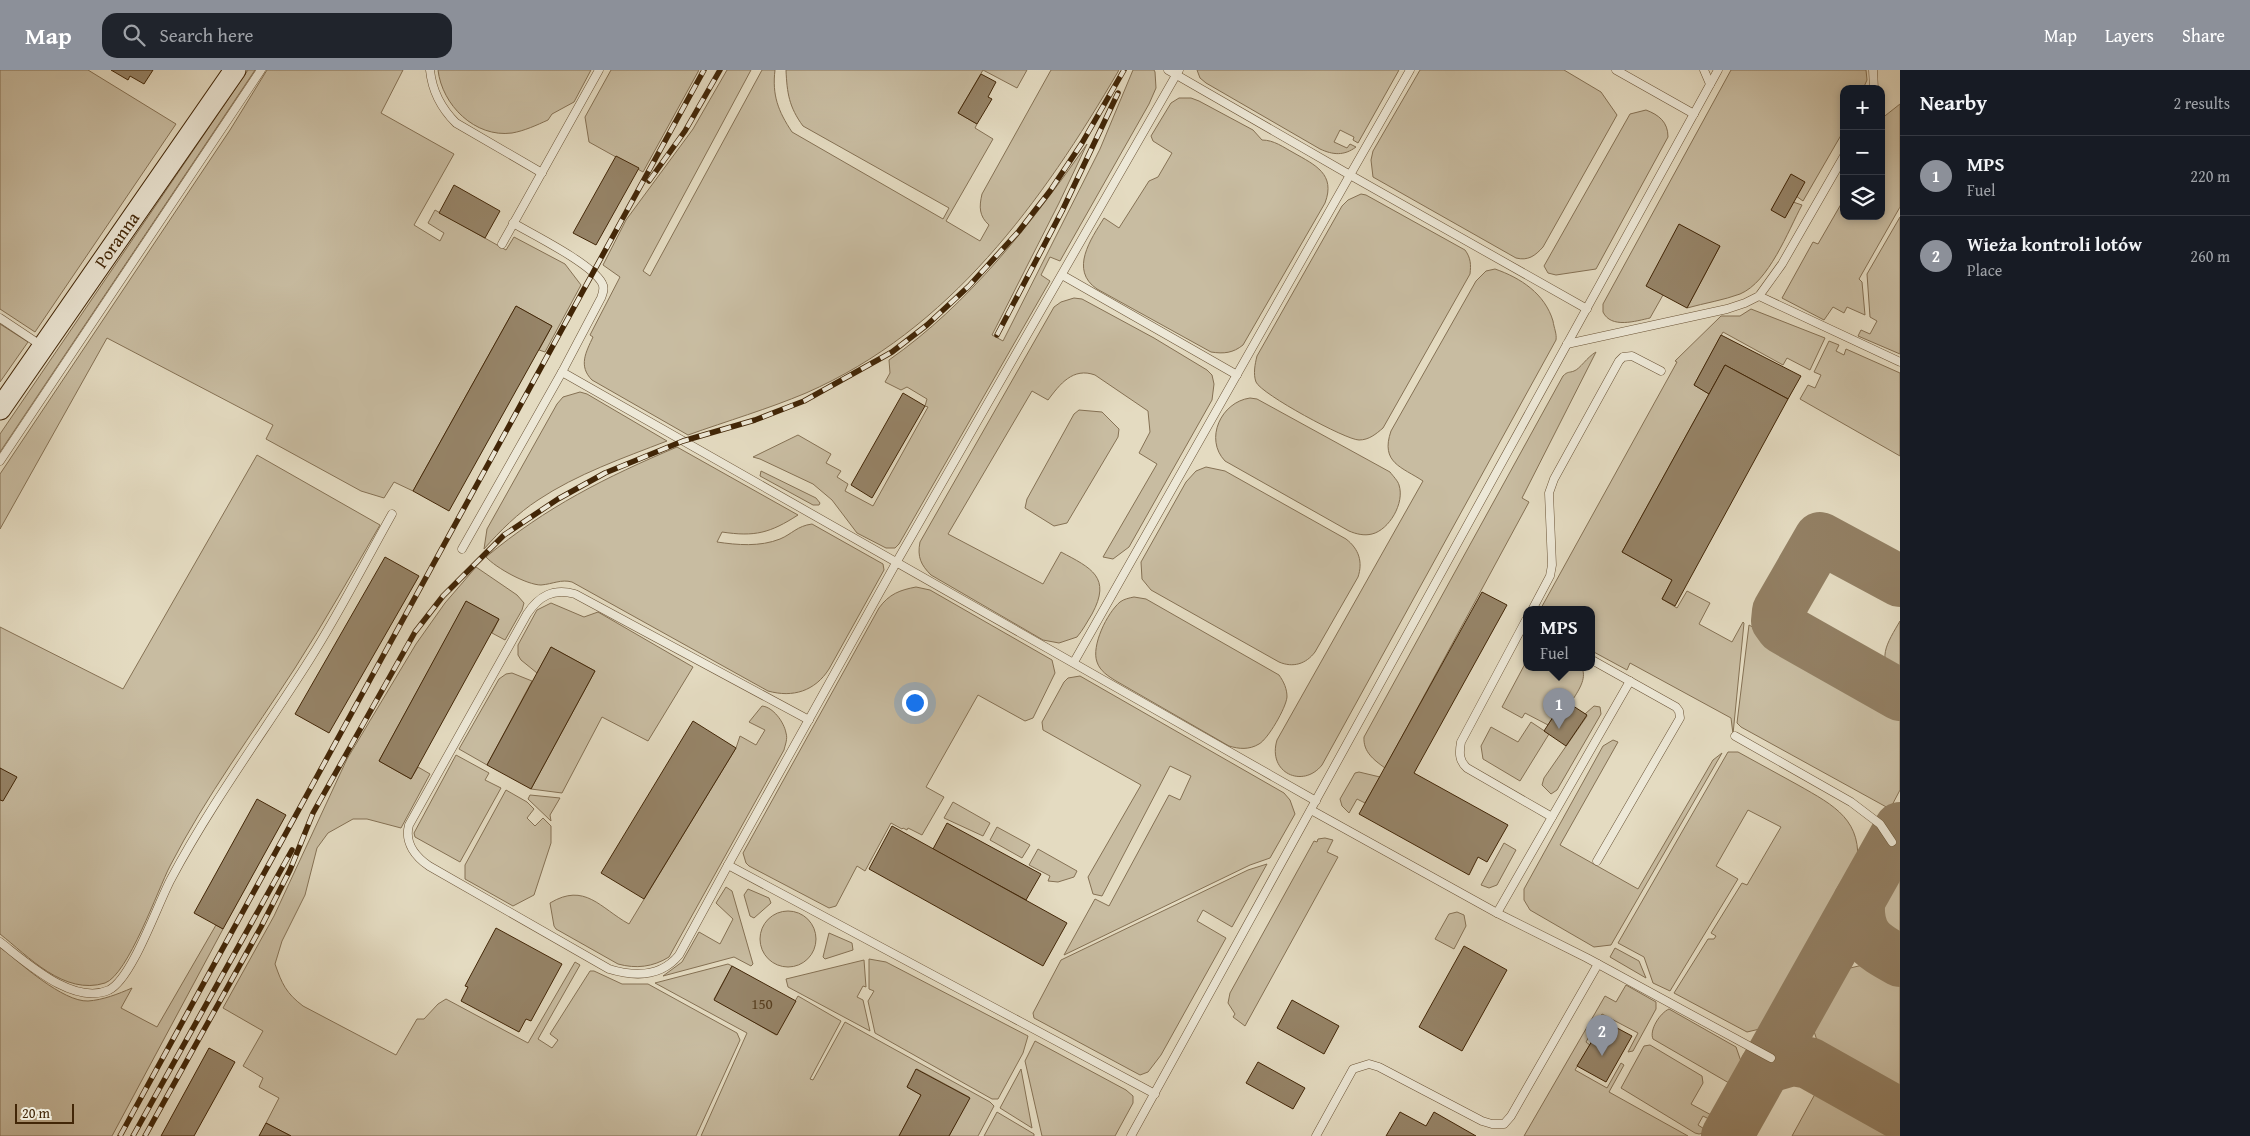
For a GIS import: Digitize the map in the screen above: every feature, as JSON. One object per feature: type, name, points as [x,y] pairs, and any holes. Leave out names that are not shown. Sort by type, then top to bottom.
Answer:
[{"type":"street","name":"Poranna","points":[[0,409],[235,70]]},
{"type":"lane","points":[[0,461],[261,70]]},
{"type":"lane","points":[[430,70],[432,84],[444,112],[456,123],[542,172]]},
{"type":"lane","points":[[502,244],[599,70]]},
{"type":"lane","points":[[1168,70],[1178,72],[1350,175],[1587,309]]},
{"type":"lane","points":[[1074,662],[1410,70]]},
{"type":"lane","points":[[1616,70],[1694,114]]},
{"type":"lane","points":[[1704,70],[1710,84]]},
{"type":"lane","points":[[1131,1136],[1718,70]]},
{"type":"lane","points":[[1873,70],[1874,85]]},
{"type":"lane","points":[[809,720],[575,594],[555,592],[539,598],[527,614],[408,826],[408,840],[417,856],[430,866],[609,969],[630,974],[653,972],[673,962],[679,955],[896,563],[1178,72]]},
{"type":"lane","points":[[1567,344],[1727,309],[1759,296],[1782,264],[1840,163]]},
{"type":"lane","points":[[462,549],[602,298],[603,285],[600,280],[579,262],[514,223]]},
{"type":"lane","points":[[1062,275],[1237,375]]},
{"type":"lane","points":[[1759,296],[1900,362]]},
{"type":"lane","points":[[0,318],[43,347]]},
{"type":"lane","points":[[1534,606],[1550,576],[1552,564],[1549,493],[1554,479],[1619,361],[1623,357],[1632,356],[1661,371]]},
{"type":"lane","points":[[562,372],[1316,801]]},
{"type":"lane","points":[[0,942],[39,973],[75,990],[89,994],[107,991],[116,986],[126,972],[168,884],[199,827],[310,658],[392,514]]},
{"type":"lane","points":[[1523,628],[1461,742],[1460,758],[1467,768],[1552,817]]},
{"type":"lane","points":[[1595,662],[1676,708],[1680,714],[1680,721],[1597,861]]},
{"type":"lane","points":[[1497,914],[1630,681]]},
{"type":"lane","points":[[1735,736],[1851,802],[1880,824],[1892,842]]},
{"type":"lane","points":[[1311,810],[1497,914],[1598,964],[1771,1058]]},
{"type":"lane","points":[[728,865],[1154,1094]]},
{"type":"lane","points":[[1316,1136],[1353,1069],[1369,1064],[1379,1067],[1482,1121],[1492,1124],[1504,1124],[1511,1116],[1598,964]]},
{"type":"shaded area","points":[[0,70],[88,70],[176,124],[35,332],[0,309]]},
{"type":"shaded area","points":[[248,70],[255,70],[0,452],[0,434]]},
{"type":"shaded area","points":[[267,70],[403,70],[381,113],[454,154],[414,225],[440,241],[444,233],[428,223],[435,210],[506,250],[514,237],[565,264],[581,285],[545,352],[539,350],[552,326],[516,306],[413,491],[394,482],[384,498],[361,491],[266,439],[273,425],[107,338],[0,529],[0,474],[230,130]]},
{"type":"shaded area","points":[[438,70],[591,70],[574,102],[552,114],[548,120],[517,132],[498,133],[485,130],[473,124],[453,107],[441,83]]},
{"type":"shaded area","points":[[611,70],[699,70],[643,172],[589,142],[585,117]]},
{"type":"shaded area","points":[[727,70],[751,70],[643,271],[650,276],[762,70],[775,70],[775,95],[783,117],[792,132],[943,219],[949,208],[803,126],[790,100],[786,70],[983,70],[958,113],[977,124],[975,128],[993,139],[946,221],[980,241],[989,225],[983,218],[981,211],[982,194],[1051,70],[1119,70],[1058,167],[1024,214],[988,257],[948,298],[905,335],[858,366],[806,393],[688,435],[592,380],[584,364],[593,337],[590,335],[620,277],[603,265],[626,220],[693,129]]},
{"type":"shaded area","points":[[983,70],[1027,70],[1017,88]]},
{"type":"shaded area","points":[[1133,70],[1154,70],[1155,72],[1156,88],[1149,104],[1060,261],[1050,257],[1041,275],[1050,281],[899,544],[895,548],[886,548],[857,533],[832,500],[813,484],[753,457],[798,435],[831,454],[826,463],[841,471],[837,477],[848,484],[845,491],[873,506],[928,407],[925,406],[927,399],[907,387],[901,390],[885,382],[890,373],[889,360],[946,314],[997,261],[1044,204],[1087,144],[992,335],[1003,341],[1100,149]]},
{"type":"shaded area","points":[[1197,70],[1399,70],[1358,143],[1353,140],[1354,137],[1340,130],[1334,142],[1347,148],[1350,144],[1356,147],[1338,154],[1320,149],[1206,83],[1200,78]]},
{"type":"shaded area","points":[[1420,70],[1564,70],[1601,92],[1617,115],[1543,247],[1534,255],[1524,259],[1516,258],[1373,177],[1371,160],[1373,151]]},
{"type":"shaded area","points":[[1731,70],[1866,70],[1867,80],[1865,85],[1840,85],[1840,137],[1803,201],[1796,196],[1793,202],[1802,205],[1777,255],[1760,279],[1750,288],[1734,296],[1687,308],[1720,246],[1663,295],[1650,318],[1638,321],[1612,321],[1603,312],[1603,304]]},
{"type":"shaded area","points":[[1179,98],[1191,98],[1199,101],[1253,130],[1262,140],[1282,146],[1302,157],[1316,166],[1326,178],[1328,185],[1325,203],[1243,345],[1236,350],[1228,352],[1211,352],[1097,289],[1084,273],[1085,254],[1093,235],[1104,218],[1119,228],[1149,181],[1158,177],[1172,153],[1153,141],[1151,136],[1171,103]]},
{"type":"shaded area","points":[[1900,104],[1900,207],[1859,279],[1862,282],[1865,315],[1847,307],[1844,313],[1833,307],[1824,320],[1782,298],[1813,242],[1818,244],[1840,206],[1840,220],[1885,220],[1885,116]]},
{"type":"shaded area","points":[[1646,110],[1662,120],[1668,132],[1668,137],[1596,269],[1556,275],[1548,273],[1544,266],[1630,114]]},
{"type":"shaded area","points":[[1361,194],[1465,250],[1469,259],[1470,274],[1383,428],[1369,438],[1359,440],[1338,433],[1287,406],[1261,388],[1256,382],[1254,372],[1257,356],[1342,206],[1348,200]]},
{"type":"shaded area","points":[[1900,217],[1900,354],[1858,336],[1861,330],[1870,334],[1877,321],[1870,317],[1867,274]]},
{"type":"shaded area","points":[[1495,269],[1523,282],[1538,295],[1549,311],[1553,321],[1556,340],[1322,765],[1306,776],[1289,774],[1282,769],[1277,761],[1275,752],[1277,740],[1423,481],[1395,463],[1391,457],[1388,450],[1388,442],[1391,431],[1476,281],[1486,271]]},
{"type":"shaded area","points":[[1074,298],[1082,299],[1154,338],[1207,370],[1212,375],[1214,384],[1212,400],[1129,547],[1113,559],[1103,557],[1157,464],[1139,453],[1150,432],[1148,411],[1095,375],[1087,373],[1080,373],[1068,378],[1048,400],[1032,391],[948,534],[1043,584],[1061,552],[1089,569],[1099,582],[1098,601],[1077,637],[1059,643],[1043,640],[931,575],[921,560],[919,547],[920,542],[1054,307],[1061,302]]},
{"type":"shaded area","points":[[1751,309],[1825,338],[1810,370],[1787,358],[1783,365],[1723,332],[1694,385],[1709,394],[1622,552],[1672,580],[1662,599],[1677,608],[1687,591],[1710,603],[1699,624],[1732,642],[1744,623],[1733,734],[1731,718],[1630,663],[1627,670],[1595,653],[1595,606],[1542,606],[1677,362],[1675,361],[1721,316],[1740,316]]},
{"type":"shaded area","points":[[0,324],[28,342],[0,382]]},
{"type":"shaded area","points":[[1829,341],[1839,345],[1836,351],[1844,355],[1846,349],[1900,373],[1900,456],[1800,399],[1808,385],[1815,388],[1821,375],[1814,372]]},
{"type":"shaded area","points":[[1596,352],[1522,498],[1529,502],[1385,768],[1373,759],[1367,751],[1364,737],[1563,376],[1576,370]]},
{"type":"shaded area","points":[[580,392],[587,394],[667,441],[568,482],[516,516],[484,549],[487,529],[557,404],[563,397]]},
{"type":"shaded area","points":[[1250,398],[1257,399],[1390,472],[1397,480],[1400,500],[1390,521],[1372,534],[1357,534],[1225,461],[1219,452],[1216,442],[1216,432],[1219,423],[1231,406]]},
{"type":"shaded area","points":[[1079,410],[1102,412],[1119,429],[1118,437],[1067,523],[1054,526],[1025,508],[1027,499],[1074,414]]},
{"type":"shaded area","points":[[677,447],[798,515],[779,526],[762,532],[744,534],[722,532],[717,542],[757,544],[772,542],[798,528],[812,524],[883,564],[884,570],[829,669],[817,683],[803,691],[786,694],[768,691],[572,582],[564,581],[541,585],[528,582],[512,575],[486,557],[531,523],[577,494]]},
{"type":"shaded area","points":[[257,455],[380,525],[306,650],[230,765],[184,840],[170,866],[133,949],[123,965],[114,977],[105,983],[90,986],[75,984],[61,979],[35,963],[0,934],[0,627],[123,689]]},
{"type":"shaded area","points":[[1206,467],[1225,471],[1346,539],[1357,551],[1360,561],[1358,577],[1315,652],[1299,664],[1289,665],[1279,662],[1151,590],[1142,579],[1141,562],[1186,482],[1196,471]]},
{"type":"shaded area","points":[[761,471],[816,498],[820,503],[819,505],[813,505],[760,476]]},
{"type":"shaded area","points":[[476,567],[517,595],[524,603],[522,610],[505,640],[492,633],[499,619],[466,602],[379,761],[411,779],[418,767],[430,774],[401,828],[367,819],[353,819],[328,833],[317,848],[305,895],[282,941],[275,964],[282,983],[303,1006],[396,1055],[417,1019],[424,1019],[438,1004],[446,999],[528,1043],[575,962],[580,965],[538,1039],[552,1048],[558,1040],[550,1034],[590,971],[594,971],[622,984],[648,984],[737,1033],[740,1040],[696,1136],[291,1136],[266,1123],[279,1098],[259,1087],[263,1078],[243,1066],[263,1031],[223,1008],[274,916],[347,759],[416,644],[445,603]]},
{"type":"shaded area","points":[[916,587],[930,590],[1052,660],[1055,673],[1033,718],[1025,721],[978,695],[926,787],[944,797],[922,835],[908,828],[907,830],[902,829],[891,823],[865,871],[857,866],[836,906],[829,908],[749,866],[743,853],[879,608],[895,593]]},
{"type":"shaded area","points":[[1134,597],[1146,599],[1279,675],[1286,688],[1286,702],[1276,723],[1263,741],[1248,748],[1229,746],[1102,671],[1098,665],[1096,655],[1096,647],[1101,630],[1110,614],[1120,602]]},
{"type":"shaded area","points":[[551,603],[584,617],[598,612],[693,667],[648,741],[602,717],[562,793],[531,789],[595,671],[551,647],[537,673],[521,660],[518,655],[518,645],[537,610]]},
{"type":"shaded area","points":[[1900,621],[1900,680],[1887,666],[1885,652]]},
{"type":"shaded area","points":[[1749,625],[1898,707],[1900,710],[1900,790],[1890,809],[1741,727],[1737,723]]},
{"type":"shaded area","points":[[1523,668],[1523,671],[1583,671],[1583,681],[1572,701],[1566,698],[1548,725],[1525,713],[1522,718],[1502,707]]},
{"type":"shaded area","points":[[512,673],[532,681],[487,765],[459,749],[499,679],[506,674]]},
{"type":"shaded area","points":[[1080,676],[1284,793],[1290,800],[1295,814],[1270,858],[1250,865],[1064,955],[1095,899],[1109,906],[1169,795],[1180,800],[1191,776],[1170,766],[1102,896],[1093,894],[1088,877],[1141,785],[1043,730],[1042,722],[1064,682],[1068,678]]},
{"type":"shaded area","points":[[762,706],[774,712],[783,724],[787,737],[784,750],[669,957],[657,963],[644,966],[618,964],[556,929],[550,903],[562,897],[573,895],[583,896],[592,900],[629,924],[736,748],[740,736],[756,745],[765,730],[749,722]]},
{"type":"shaded area","points":[[1594,706],[1600,707],[1601,714],[1557,790],[1551,794],[1542,785],[1544,778],[1587,716],[1585,714]]},
{"type":"shaded area","points":[[1531,722],[1549,734],[1520,781],[1483,759],[1481,746],[1491,727],[1518,742]]},
{"type":"shaded area","points":[[1613,740],[1618,742],[1560,845],[1638,889],[1713,760],[1722,753],[1611,945],[1594,947],[1530,910],[1524,900],[1524,889],[1603,746]]},
{"type":"shaded area","points":[[1728,752],[1738,752],[1835,808],[1851,826],[1856,838],[1858,852],[1857,868],[1770,1023],[1764,1028],[1747,1032],[1674,993],[1708,939],[1714,939],[1716,936],[1711,933],[1742,883],[1747,885],[1781,827],[1748,810],[1716,866],[1738,879],[1670,991],[1653,983],[1644,957],[1618,943]]},
{"type":"shaded area","points":[[456,755],[489,773],[485,780],[501,788],[460,862],[415,837],[414,833]]},
{"type":"shaded area","points":[[1359,772],[1380,777],[1365,803],[1357,799],[1349,813],[1342,806],[1340,799],[1355,773]]},
{"type":"shaded area","points":[[506,790],[527,802],[534,809],[527,818],[535,826],[543,818],[551,826],[551,843],[534,895],[513,906],[465,879],[465,865]]},
{"type":"shaded area","points":[[530,795],[560,798],[550,815],[551,821],[528,799]]},
{"type":"shaded area","points":[[953,802],[990,823],[983,836],[944,818]]},
{"type":"shaded area","points":[[997,827],[1030,845],[1022,858],[990,840]]},
{"type":"shaded area","points":[[1318,839],[1333,840],[1327,852],[1338,857],[1245,1026],[1233,1017],[1235,1014],[1228,1003],[1230,993],[1314,841],[1317,842]]},
{"type":"shaded area","points":[[1504,843],[1516,850],[1497,885],[1489,888],[1481,885]]},
{"type":"shaded area","points":[[1038,849],[1077,871],[1074,877],[1058,882],[1048,881],[1050,876],[1029,865]]},
{"type":"shaded area","points":[[1267,864],[1232,927],[1203,910],[1197,921],[1226,938],[1161,1055],[1148,1072],[1140,1075],[1034,1018],[1033,1013],[1061,960],[1248,870]]},
{"type":"shaded area","points":[[1900,868],[1900,945],[1886,937],[1878,908]]},
{"type":"shaded area","points":[[726,887],[732,891],[753,964],[751,966],[734,957],[663,976],[682,962],[699,932],[720,944],[733,919],[716,903]]},
{"type":"shaded area","points":[[748,889],[769,898],[771,903],[754,918],[750,916],[744,895]]},
{"type":"shaded area","points":[[782,911],[794,911],[804,915],[812,923],[816,939],[812,955],[804,963],[794,967],[782,967],[772,963],[764,955],[760,945],[760,933],[764,923],[772,915]]},
{"type":"shaded area","points":[[1457,912],[1464,915],[1466,926],[1454,949],[1435,939],[1449,914]]},
{"type":"shaded area","points":[[216,925],[223,929],[112,1136],[0,1136],[0,947],[54,989],[78,1000],[99,999],[132,988],[121,1008],[157,1027]]},
{"type":"shaded area","points":[[829,933],[852,943],[853,950],[825,959],[823,957]]},
{"type":"shaded area","points":[[1615,948],[1639,961],[1646,978],[1610,957]]},
{"type":"shaded area","points":[[869,959],[886,962],[1028,1036],[1023,1053],[998,1099],[992,1099],[875,1033],[868,1001],[874,991],[869,989]]},
{"type":"shaded area","points":[[864,960],[866,987],[863,986],[857,997],[863,1000],[870,1031],[788,987],[786,979]]},
{"type":"shaded area","points":[[1871,963],[1900,979],[1900,1097],[1821,1053],[1812,1025],[1842,970]]},
{"type":"shaded area","points":[[728,964],[732,966],[714,999],[776,1035],[798,996],[841,1021],[810,1079],[813,1080],[845,1022],[990,1102],[994,1106],[978,1136],[949,1136],[969,1097],[917,1069],[907,1087],[921,1095],[899,1136],[701,1136],[747,1033],[655,983]]},
{"type":"shaded area","points":[[1626,985],[1656,1002],[1656,1009],[1633,1051],[1628,1052],[1638,1033],[1602,1014],[1586,1042],[1590,1045],[1575,1070],[1607,1088],[1621,1063],[1624,1065],[1609,1092],[1688,1136],[1524,1136],[1605,996],[1616,1002]]},
{"type":"shaded area","points":[[1669,1009],[1736,1047],[1744,1070],[1736,1084],[1729,1083],[1653,1039],[1652,1035],[1656,1022]]},
{"type":"shaded area","points":[[1035,1041],[1126,1090],[1133,1096],[1133,1103],[1115,1136],[1042,1136],[1025,1061]]},
{"type":"shaded area","points":[[1650,1045],[1702,1076],[1703,1083],[1691,1104],[1713,1116],[1715,1122],[1703,1116],[1698,1125],[1709,1132],[1695,1133],[1621,1088],[1644,1046]]},
{"type":"shaded area","points":[[1021,1069],[1032,1128],[1000,1108]]},
{"type":"shaded area","points":[[1820,1085],[1900,1130],[1900,1136],[1792,1136]]},
{"type":"shaded area","points":[[997,1112],[1034,1134],[1034,1136],[984,1136]]},
{"type":"building","points":[[111,70],[153,70],[144,84],[130,76],[128,80]]},
{"type":"building","points":[[981,74],[996,82],[988,97],[992,99],[977,124],[958,113]]},
{"type":"building","points":[[616,156],[639,168],[596,245],[573,233]]},
{"type":"building","points":[[1791,174],[1805,182],[1785,218],[1771,210]]},
{"type":"building","points":[[454,185],[500,211],[485,238],[439,213]]},
{"type":"building","points":[[1679,224],[1720,246],[1687,308],[1646,286]]},
{"type":"building","points":[[516,306],[552,326],[449,511],[413,491]]},
{"type":"building","points":[[1721,335],[1801,376],[1788,399],[1725,365],[1709,394],[1694,385]]},
{"type":"building","points":[[1725,365],[1788,399],[1675,606],[1662,599],[1672,580],[1622,552]]},
{"type":"building","points":[[903,393],[925,406],[872,498],[851,485]]},
{"type":"building","points":[[385,557],[419,576],[329,733],[295,714]]},
{"type":"building","points":[[1482,592],[1507,605],[1414,773],[1508,825],[1487,862],[1478,857],[1469,875],[1359,814]]},
{"type":"building","points":[[466,601],[499,619],[411,779],[379,761]]},
{"type":"building","points":[[551,647],[595,671],[531,789],[487,765]]},
{"type":"building","points":[[1564,700],[1587,715],[1566,746],[1544,731]]},
{"type":"building","points":[[693,721],[736,748],[644,899],[601,873]]},
{"type":"building","points":[[0,768],[17,777],[3,801],[0,800]]},
{"type":"building","points":[[257,799],[286,815],[223,929],[194,913]]},
{"type":"building","points":[[947,823],[1041,874],[1026,900],[933,849]]},
{"type":"building","points":[[892,826],[1067,923],[1043,966],[869,869]]},
{"type":"building","points":[[496,928],[562,964],[531,1021],[526,1019],[519,1032],[461,1001],[468,987],[465,986]]},
{"type":"building","points":[[1464,946],[1507,970],[1462,1051],[1419,1027]]},
{"type":"building","points":[[732,966],[796,1001],[777,1035],[714,1000]]},
{"type":"building","points":[[1292,1000],[1339,1026],[1324,1054],[1277,1028]]},
{"type":"building","points":[[1604,1021],[1632,1036],[1606,1082],[1577,1066]]},
{"type":"building","points":[[209,1048],[235,1062],[194,1136],[161,1136]]},
{"type":"building","points":[[1258,1062],[1305,1088],[1293,1109],[1246,1083]]},
{"type":"building","points":[[916,1069],[970,1098],[949,1136],[899,1136],[921,1095],[907,1087]]},
{"type":"building","points":[[1400,1112],[1426,1126],[1434,1112],[1476,1136],[1386,1136]]},
{"type":"building","points":[[266,1123],[291,1136],[259,1136]]},
{"type":"taxiway","points":[[1900,581],[1820,538],[1778,611],[1777,621],[1782,628],[1900,695]]},
{"type":"taxiway","points":[[1727,1136],[1900,828]]},
{"type":"taxiway","points":[[1859,901],[1860,923],[1863,932],[1881,950],[1900,961]]},
{"type":"taxiway","points":[[1765,1068],[1792,1060],[1809,1063],[1900,1114]]},
{"type":"railway","points":[[120,1136],[704,70]]},
{"type":"railway","points":[[649,181],[685,131],[720,70]]},
{"type":"railway","points":[[145,1136],[261,927],[290,870],[313,813],[415,632],[443,596],[504,535],[558,499],[605,473],[683,441],[755,420],[804,401],[892,352],[927,325],[969,286],[1019,231],[1050,191],[1082,143],[1124,70]]},
{"type":"railway","points":[[997,335],[1062,211],[1118,93]]},
{"type":"railway","points":[[133,1136],[292,850]]},
{"type":"place","name":"MPS","points":[[1559,729]]},
{"type":"place","name":"Wieża kontroli lotów","points":[[1602,1056]]}]
